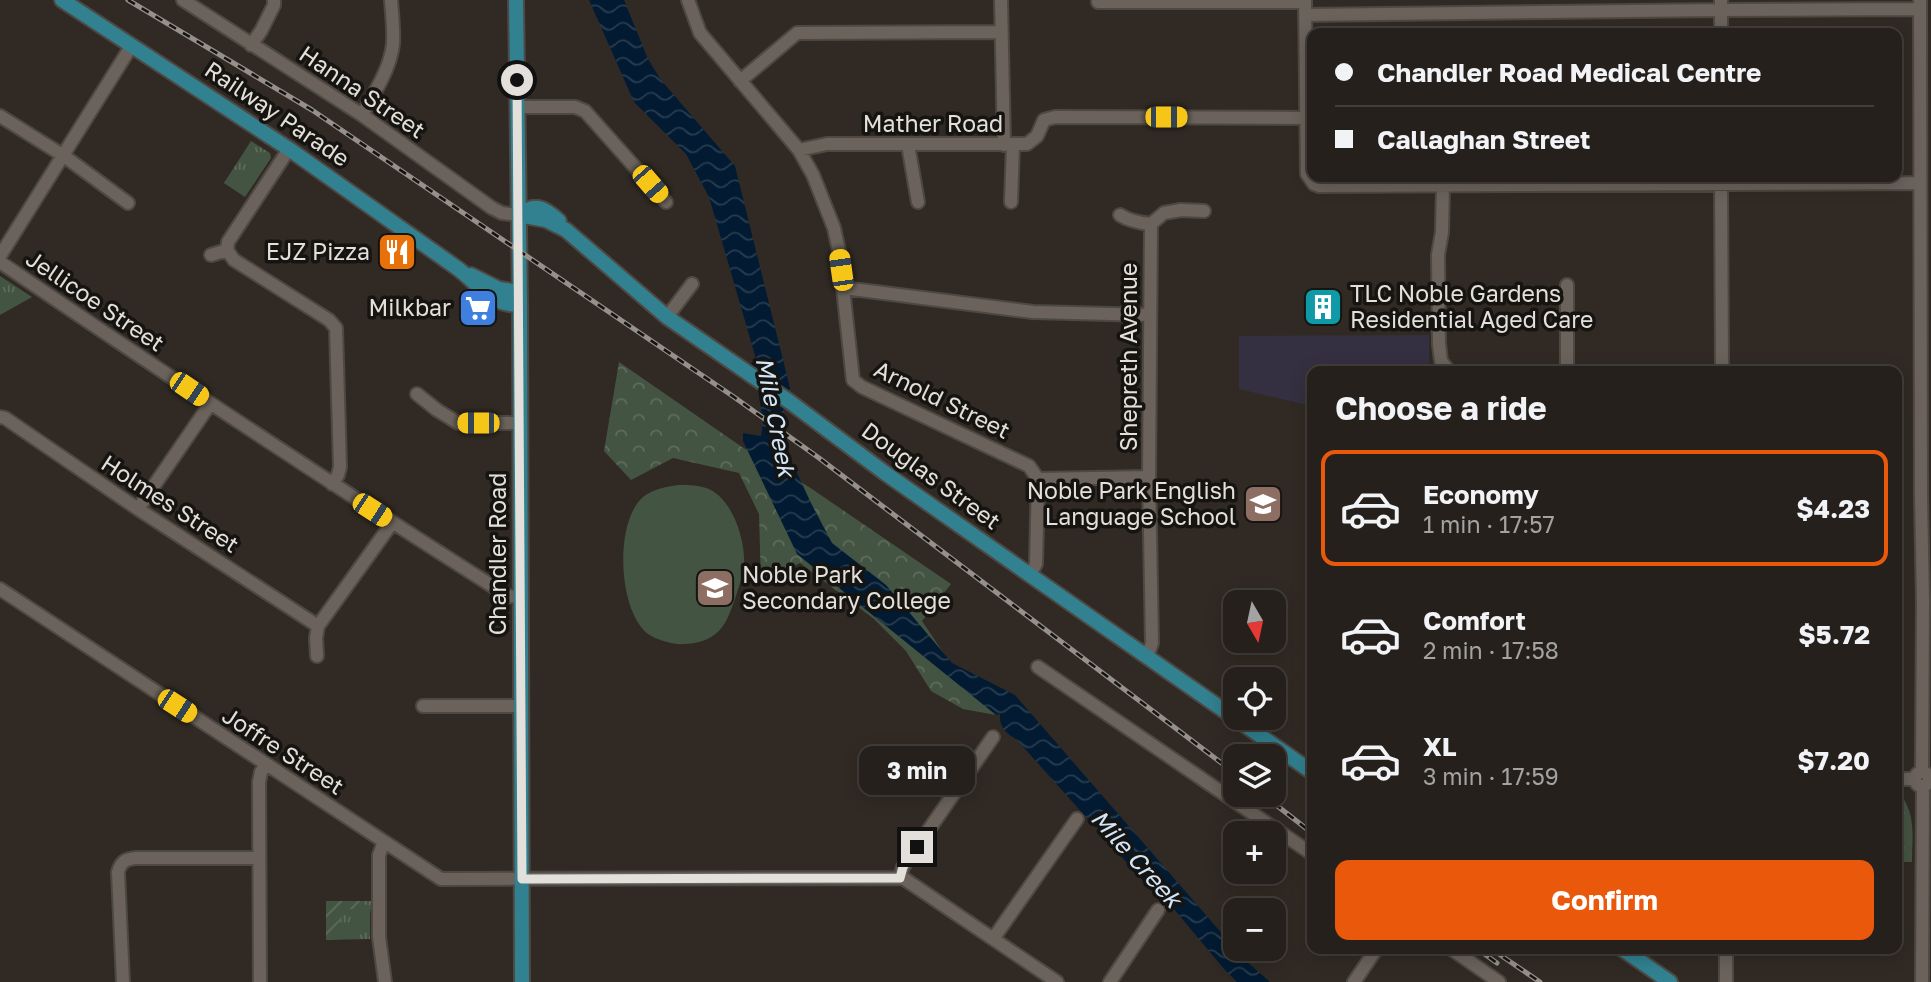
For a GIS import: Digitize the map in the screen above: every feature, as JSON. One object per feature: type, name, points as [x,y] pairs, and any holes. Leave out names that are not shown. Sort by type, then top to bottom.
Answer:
[{"type":"main road","name":"Railway Parade","points":[[62,0],[289,149],[463,272],[496,300],[507,304],[519,298]]},
{"type":"main road","name":"Chandler Road","points":[[516,0],[522,982]]},
{"type":"main road","name":"Douglas Street","points":[[518,176],[532,197],[568,232],[667,317],[790,402],[1030,576],[1307,769]]},
{"type":"main road","points":[[519,215],[535,207],[551,214]]},
{"type":"main road","name":"Douglas Street","points":[[519,215],[548,221],[568,232]]},
{"type":"main road","points":[[519,236],[541,226],[568,232]]},
{"type":"main road","points":[[1630,954],[1670,982]]},
{"type":"street","name":"Hanna Street","points":[[183,0],[362,115],[492,208],[504,214],[519,215]]},
{"type":"street","points":[[251,45],[261,31],[274,0]]},
{"type":"street","points":[[362,115],[383,78],[389,60],[393,44],[391,0]]},
{"type":"street","name":"Arnold Street","points":[[688,0],[700,33],[799,149],[813,175],[834,228],[844,288],[853,380],[862,387],[1029,466],[1038,479]]},
{"type":"street","points":[[1001,0],[1011,202]]},
{"type":"street","points":[[1097,2],[1305,6],[1920,5],[1926,42],[1924,190],[1927,601],[1922,982]]},
{"type":"street","points":[[1721,5],[1721,28]]},
{"type":"street","points":[[1305,6],[1307,174]]},
{"type":"street","points":[[740,81],[797,33],[1002,32]]},
{"type":"street","points":[[0,256],[132,45]]},
{"type":"street","points":[[517,107],[575,107],[585,111],[666,202]]},
{"type":"street","points":[[0,116],[64,156],[128,203]]},
{"type":"street","name":"Mather Road","points":[[799,149],[827,144],[1027,144],[1037,136],[1044,120],[1055,117],[1306,118]]},
{"type":"street","points":[[908,145],[918,202]]},
{"type":"street","points":[[289,149],[228,242],[227,250],[234,260],[329,320],[336,328],[340,467],[332,484]]},
{"type":"street","points":[[1313,182],[1319,186],[1610,182]]},
{"type":"street","points":[[1721,182],[1722,366]]},
{"type":"street","points":[[1762,182],[1924,190]]},
{"type":"street","points":[[1443,185],[1442,232],[1438,255],[1438,344],[1441,361],[1445,366]]},
{"type":"street","points":[[1120,215],[1125,219],[1151,224],[1164,212],[1204,211]]},
{"type":"street","name":"Shepreth Avenue","points":[[1147,657],[1152,643],[1149,478],[1151,224]]},
{"type":"street","points":[[211,254],[227,250]]},
{"type":"street","name":"Jellicoe Street","points":[[0,262],[392,523],[508,596],[520,597]]},
{"type":"street","points":[[667,317],[692,284]]},
{"type":"street","points":[[1567,285],[1567,366]]},
{"type":"street","points":[[844,288],[1033,312],[1150,315]]},
{"type":"street","points":[[417,394],[437,411],[458,423],[520,423]]},
{"type":"street","points":[[138,509],[210,404]]},
{"type":"street","name":"Holmes Street","points":[[0,417],[318,626]]},
{"type":"street","points":[[1030,576],[1036,564],[1038,479],[1149,478]]},
{"type":"street","points":[[317,656],[318,626],[392,523]]},
{"type":"street","name":"Joffre Street","points":[[0,589],[442,879],[900,878]]},
{"type":"street","points":[[1038,667],[1307,851]]},
{"type":"street","points":[[423,706],[521,706]]},
{"type":"street","points":[[993,737],[903,867],[900,878],[1057,982]]},
{"type":"street","points":[[260,982],[259,777],[266,764]]},
{"type":"street","points":[[1902,779],[1924,779]]},
{"type":"street","points":[[993,939],[1077,819]]},
{"type":"street","points":[[384,842],[379,855],[379,937],[385,982]]},
{"type":"street","points":[[123,982],[118,872],[123,861],[136,858],[259,858]]},
{"type":"street","points":[[1110,982],[1158,910]]},
{"type":"street","points":[[1354,982],[1373,954]]},
{"type":"street","points":[[1459,954],[1499,982]]},
{"type":"street","points":[[1726,954],[1726,982]]},
{"type":"shaded area","points":[[1429,335],[1429,362],[1432,366],[1307,366],[1307,405],[1239,389],[1239,336]]},
{"type":"green space","points":[[251,141],[270,153],[271,158],[245,197],[224,183]]},
{"type":"green space","points":[[0,276],[32,297],[0,315]]},
{"type":"green space","points":[[619,362],[742,447],[809,487],[951,584],[922,621],[950,663],[999,713],[996,715],[963,709],[931,691],[906,651],[874,619],[800,563],[761,583],[759,514],[739,473],[673,458],[631,480],[604,451]]},
{"type":"green space","points":[[678,485],[698,486],[718,495],[737,523],[744,558],[741,580],[725,624],[711,637],[688,644],[670,643],[656,638],[638,623],[630,606],[623,566],[627,526],[634,509],[647,494]]},
{"type":"green space","points":[[1902,798],[1911,816],[1912,862],[1902,862]]},
{"type":"green space","points":[[326,901],[372,901],[370,939],[326,940]]},
{"type":"green space","points":[[326,901],[364,901],[358,911],[344,910],[341,920],[334,928],[334,940],[326,940]]},
{"type":"water","name":"Mile Creek","points":[[589,0],[624,0],[648,59],[661,80],[735,166],[792,396],[781,389],[789,456],[832,543],[886,585],[952,663],[1015,695],[1223,935],[1223,961],[1246,961],[1270,982],[1237,982],[1173,908],[1170,911],[1017,740],[1004,730],[1000,714],[996,715],[797,554],[743,441],[743,433],[761,436],[763,422],[755,372],[747,365],[756,359],[709,197],[686,154],[634,102]]},
{"type":"railway","points":[[128,0],[312,110],[734,397],[819,458],[1223,764]]},
{"type":"railway","points":[[1279,807],[1307,829]]},
{"type":"railway","points":[[1484,954],[1497,963]]},
{"type":"railway","points":[[1499,954],[1540,982]]},
{"type":"place","name":"EJZ Pizza","points":[[397,252]]},
{"type":"place","name":"TLC Noble Gardens Residential Aged Care","points":[[1323,307]]},
{"type":"place","name":"Milkbar","points":[[478,308]]},
{"type":"place","name":"Noble Park English Language School","points":[[1263,504]]},
{"type":"place","name":"Noble Park Secondary College","points":[[715,588]]},
{"type":"route","points":[[517,80],[522,879],[900,878],[903,867],[917,847]]}]
